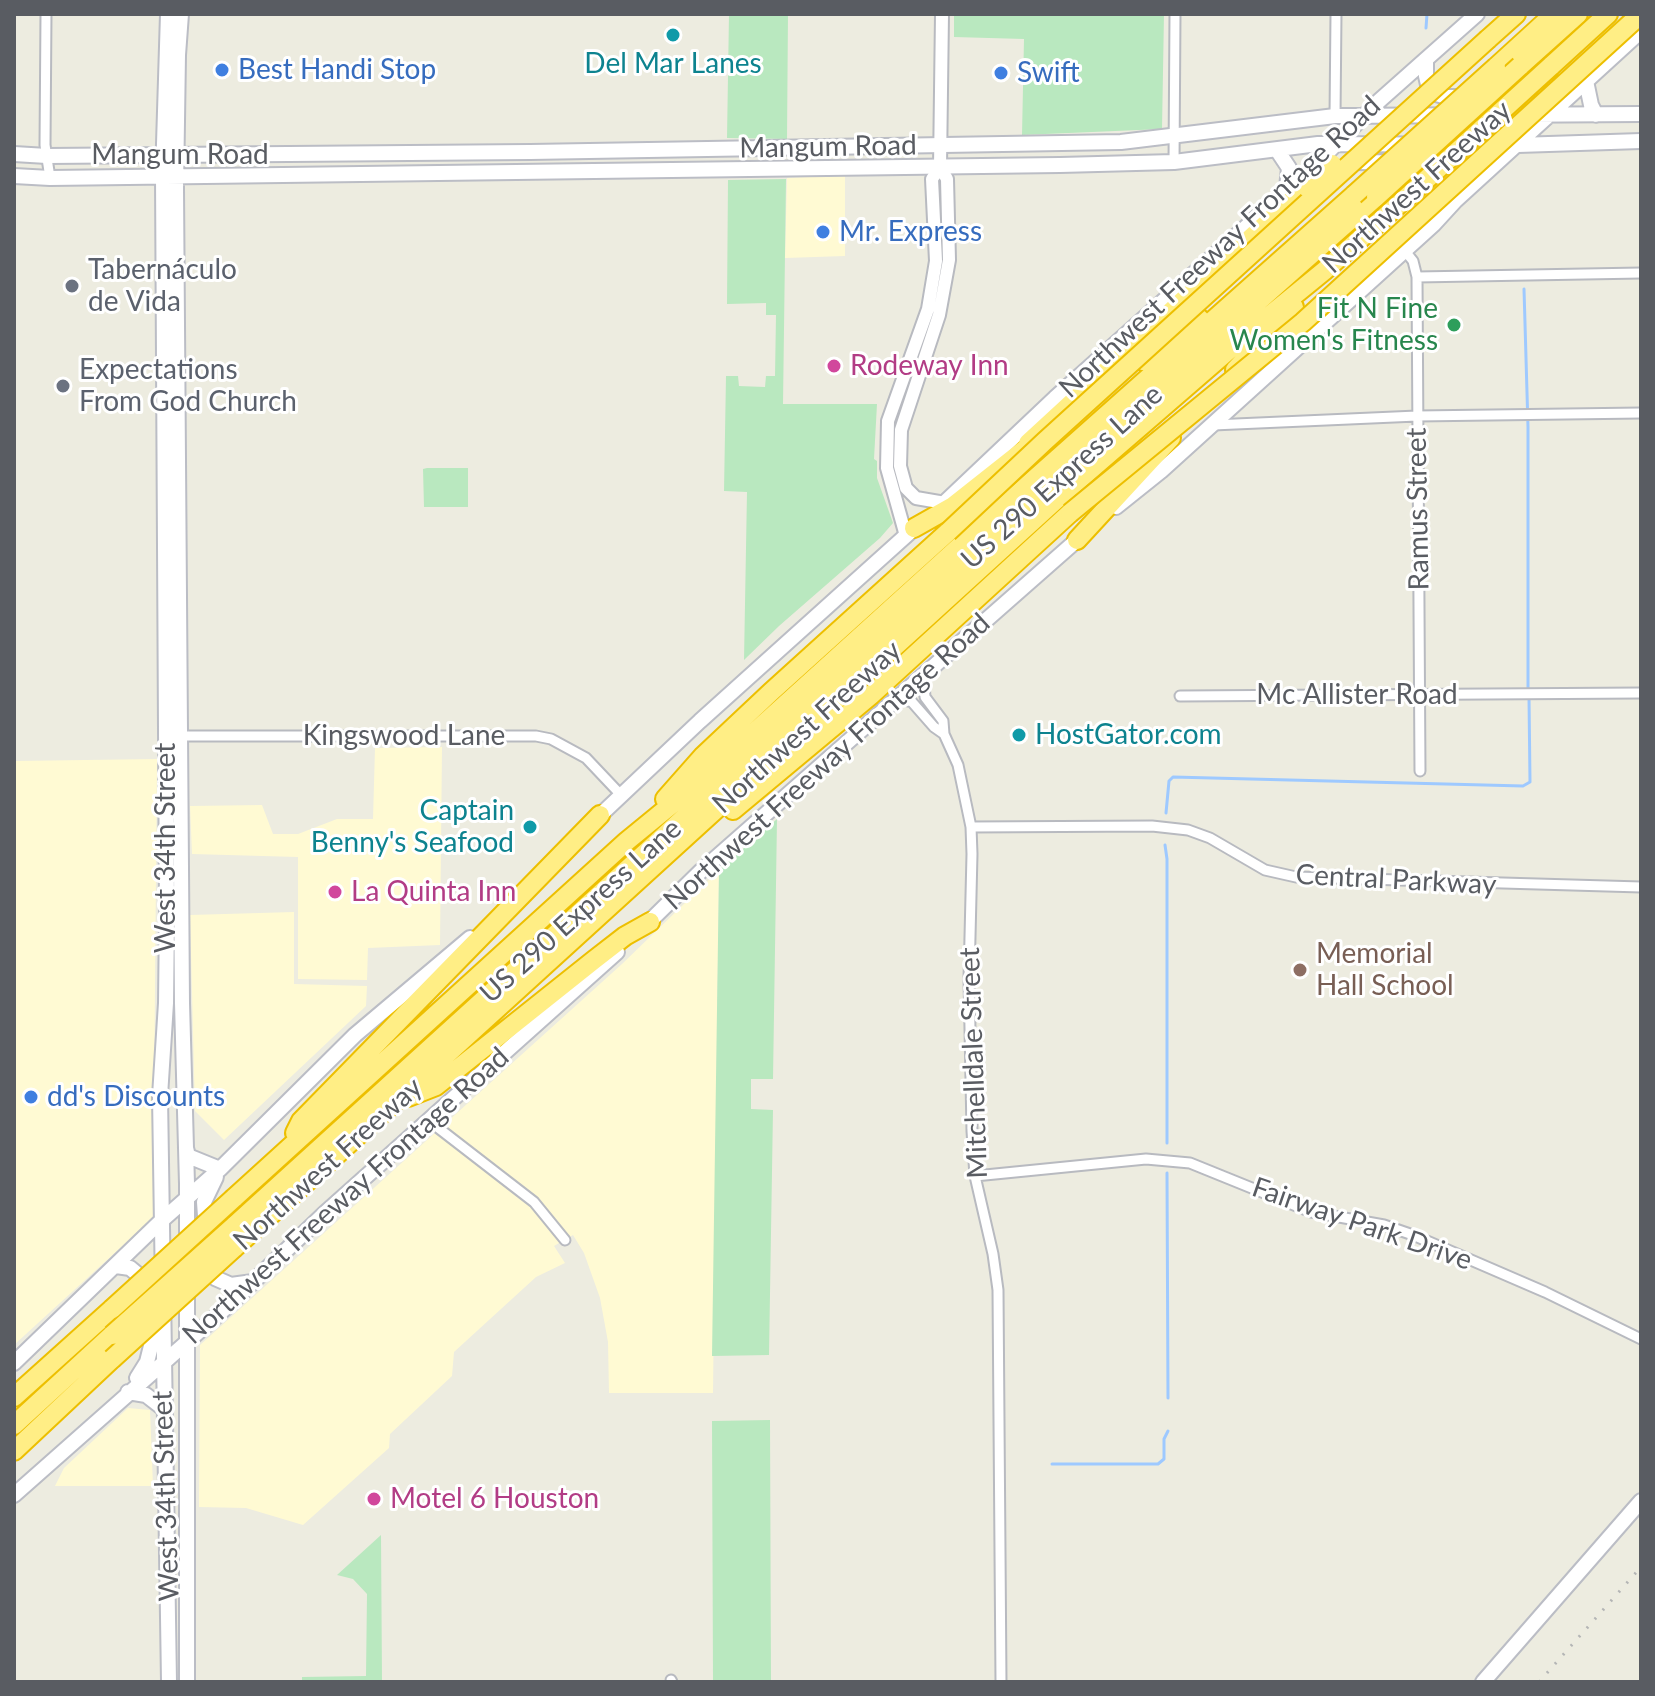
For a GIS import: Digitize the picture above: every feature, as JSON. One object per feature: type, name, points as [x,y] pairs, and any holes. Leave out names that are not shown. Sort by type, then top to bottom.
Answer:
[{"type":"highway","points":[[1012,458],[1296,188],[1501,14]]},
{"type":"highway","points":[[627,841],[703,756],[1516,14]]},
{"type":"highway","name":"Northwest Freeway","points":[[14,1397],[627,841],[704,778],[1554,14]]},
{"type":"highway","name":"US 290 Express Lane","points":[[14,1425],[1031,503],[1578,14]]},
{"type":"highway","name":"Northwest Freeway","points":[[14,1451],[1058,498],[1324,271],[1608,14]]},
{"type":"highway","points":[[681,842],[704,834],[830,731],[1070,513],[1303,322],[1641,14]]},
{"type":"highway","points":[[1077,540],[1299,302],[1324,271]]},
{"type":"highway","points":[[910,532],[953,506],[1012,458],[1227,298],[1250,289]]},
{"type":"highway","points":[[288,1149],[301,1121],[600,815]]},
{"type":"highway","points":[[398,1100],[436,1086],[625,936],[650,922]]},
{"type":"main road","name":"Northwest Freeway Frontage Road","points":[[14,1363],[160,1222],[220,1169],[355,1035],[493,918],[621,795],[945,503],[1055,398],[1296,188],[1379,101],[1477,14]]},
{"type":"main road","name":"West 34th Street","points":[[169,1682],[160,1096],[173,806],[170,155],[178,55],[174,16]]},
{"type":"main road","name":"Northwest Freeway Frontage Road","points":[[14,1495],[650,922],[701,871],[927,670],[1161,471],[1405,251],[1456,200],[1641,31]]},
{"type":"main road","points":[[1426,60],[1429,89],[1436,94],[1447,97],[1558,97],[1581,86],[1596,115]]},
{"type":"main road","name":"Mangum Road","points":[[14,154],[311,154],[940,146],[1174,137],[1335,116],[1641,114]]},
{"type":"main road","name":"Mangum Road","points":[[14,176],[1060,165],[1174,162],[1338,144],[1518,145],[1641,141]]},
{"type":"main road","points":[[1059,143],[1060,165]]},
{"type":"main road","points":[[821,167],[822,147]]},
{"type":"main road","points":[[1277,150],[1289,168],[1296,188]]},
{"type":"main road","points":[[530,152],[531,172]]},
{"type":"main road","points":[[311,154],[311,175]]},
{"type":"main road","points":[[1311,169],[1345,162],[1455,163],[1467,172],[1456,200]]},
{"type":"main road","name":"West 34th Street","points":[[173,806],[187,1197],[187,1682]]},
{"type":"main road","points":[[166,1003],[182,1003]]},
{"type":"main road","points":[[160,1096],[185,1098]]},
{"type":"main road","points":[[186,1148],[188,1156],[220,1169],[204,1202],[208,1258],[215,1278],[231,1285],[253,1282]]},
{"type":"main road","points":[[116,1266],[130,1268],[142,1278],[151,1308],[151,1346],[147,1362],[128,1392],[146,1395],[164,1409]]},
{"type":"main road","points":[[166,1499],[188,1499]]},
{"type":"main road","points":[[1483,1682],[1641,1501]]},
{"type":"street","points":[[46,14],[47,156],[50,178]]},
{"type":"street","points":[[942,14],[940,167],[947,179],[949,260],[944,294],[901,430],[900,466],[906,488],[916,498],[945,503]]},
{"type":"street","points":[[1174,162],[1175,14]]},
{"type":"street","points":[[1335,116],[1336,14]]},
{"type":"street","points":[[910,532],[887,468],[888,421],[928,309],[936,261],[932,179],[940,167]]},
{"type":"street","name":"Ramus Street","points":[[1405,251],[1413,261],[1417,277],[1420,771]]},
{"type":"street","points":[[1417,277],[1641,273]]},
{"type":"street","points":[[1212,425],[1417,416],[1641,413]]},
{"type":"street","name":"Mitchelldale Street","points":[[927,670],[925,697],[943,721],[944,734],[958,765],[971,827],[969,978],[975,1176],[998,1290],[1001,1682]]},
{"type":"street","name":"Mc Allister Road","points":[[1180,696],[1641,693]]},
{"type":"street","name":"Mitchelldale Street","points":[[896,698],[912,702],[944,734]]},
{"type":"street","name":"Kingswood Lane","points":[[173,736],[536,736],[551,739],[586,758],[621,795]]},
{"type":"street","name":"Central Parkway","points":[[971,827],[1152,826],[1188,830],[1210,838],[1265,870],[1296,877],[1641,887]]},
{"type":"street","points":[[428,1120],[534,1202],[565,1240]]},
{"type":"street","name":"Fairway Park Drive","points":[[975,1176],[1146,1159],[1190,1163],[1311,1212],[1384,1225],[1413,1235],[1555,1296],[1641,1339]]},
{"type":"shaded area","points":[[845,175],[845,256],[785,258],[787,178]]},
{"type":"shaded area","points":[[442,747],[440,945],[368,948],[367,980],[298,979],[298,857],[192,854],[190,806],[262,805],[273,834],[298,834],[337,819],[373,819],[375,748]]},
{"type":"shaded area","points":[[157,759],[153,1218],[14,1345],[14,761]]},
{"type":"shaded area","points":[[719,870],[713,1393],[609,1393],[608,1342],[600,1298],[584,1253],[573,1235],[554,1246],[565,1263],[536,1277],[454,1352],[452,1376],[390,1434],[389,1448],[303,1525],[246,1508],[199,1507],[200,1345],[622,964]]},
{"type":"shaded area","points":[[294,912],[294,984],[367,986],[366,1006],[224,1140],[195,1111],[190,915]]},
{"type":"shaded area","points":[[128,1408],[150,1410],[153,1486],[55,1486],[64,1468]]},
{"type":"green space","points":[[729,14],[788,14],[787,139],[727,138]]},
{"type":"green space","points":[[954,14],[1164,14],[1162,129],[1022,135],[1024,39],[954,37]]},
{"type":"green space","points":[[786,179],[783,404],[877,404],[874,459],[877,461],[877,478],[893,523],[744,660],[747,492],[724,491],[726,376],[738,376],[739,386],[765,387],[766,376],[775,376],[776,315],[766,315],[766,303],[727,304],[728,180]]},
{"type":"green space","points":[[468,468],[468,507],[424,507],[423,469]]},
{"type":"green space","points":[[777,819],[773,1079],[751,1079],[751,1109],[773,1110],[769,1355],[712,1356],[719,870]]},
{"type":"green space","points":[[770,1420],[771,1682],[713,1682],[712,1421]]},
{"type":"green space","points":[[381,1535],[382,1682],[302,1682],[302,1677],[366,1676],[367,1594],[353,1579],[337,1575]]},
{"type":"waterway","points":[[1426,28],[1427,14]]},
{"type":"waterway","points":[[1524,289],[1528,427],[1528,690]]},
{"type":"waterway","points":[[1166,813],[1169,781],[1173,777],[1523,786],[1530,782],[1529,697]]},
{"type":"waterway","points":[[1165,845],[1167,1143]]},
{"type":"waterway","points":[[1167,1173],[1168,1398]]},
{"type":"waterway","points":[[1052,1464],[1158,1464],[1164,1459],[1164,1439],[1168,1431]]},
{"type":"railway","points":[[1539,1682],[1641,1567]]},
{"type":"place","name":"Del Mar Lanes","points":[[673,35]]},
{"type":"place","name":"Best Handi Stop","points":[[222,70]]},
{"type":"place","name":"Swift","points":[[1001,73]]},
{"type":"place","name":"Mr. Express","points":[[823,232]]},
{"type":"place","name":"Tabernáculo de Vida","points":[[72,286]]},
{"type":"place","name":"Fit N Fine Women's Fitness","points":[[1454,325]]},
{"type":"place","name":"Rodeway Inn","points":[[834,366]]},
{"type":"place","name":"Expectations From God Church","points":[[63,386]]},
{"type":"place","name":"HostGator.com","points":[[1019,735]]},
{"type":"place","name":"Captain Benny's Seafood","points":[[530,827]]},
{"type":"place","name":"La Quinta Inn","points":[[335,892]]},
{"type":"place","name":"Memorial Hall School","points":[[1300,970]]},
{"type":"place","name":"dd's Discounts","points":[[31,1097]]},
{"type":"place","name":"Motel 6 Houston","points":[[374,1499]]}]
